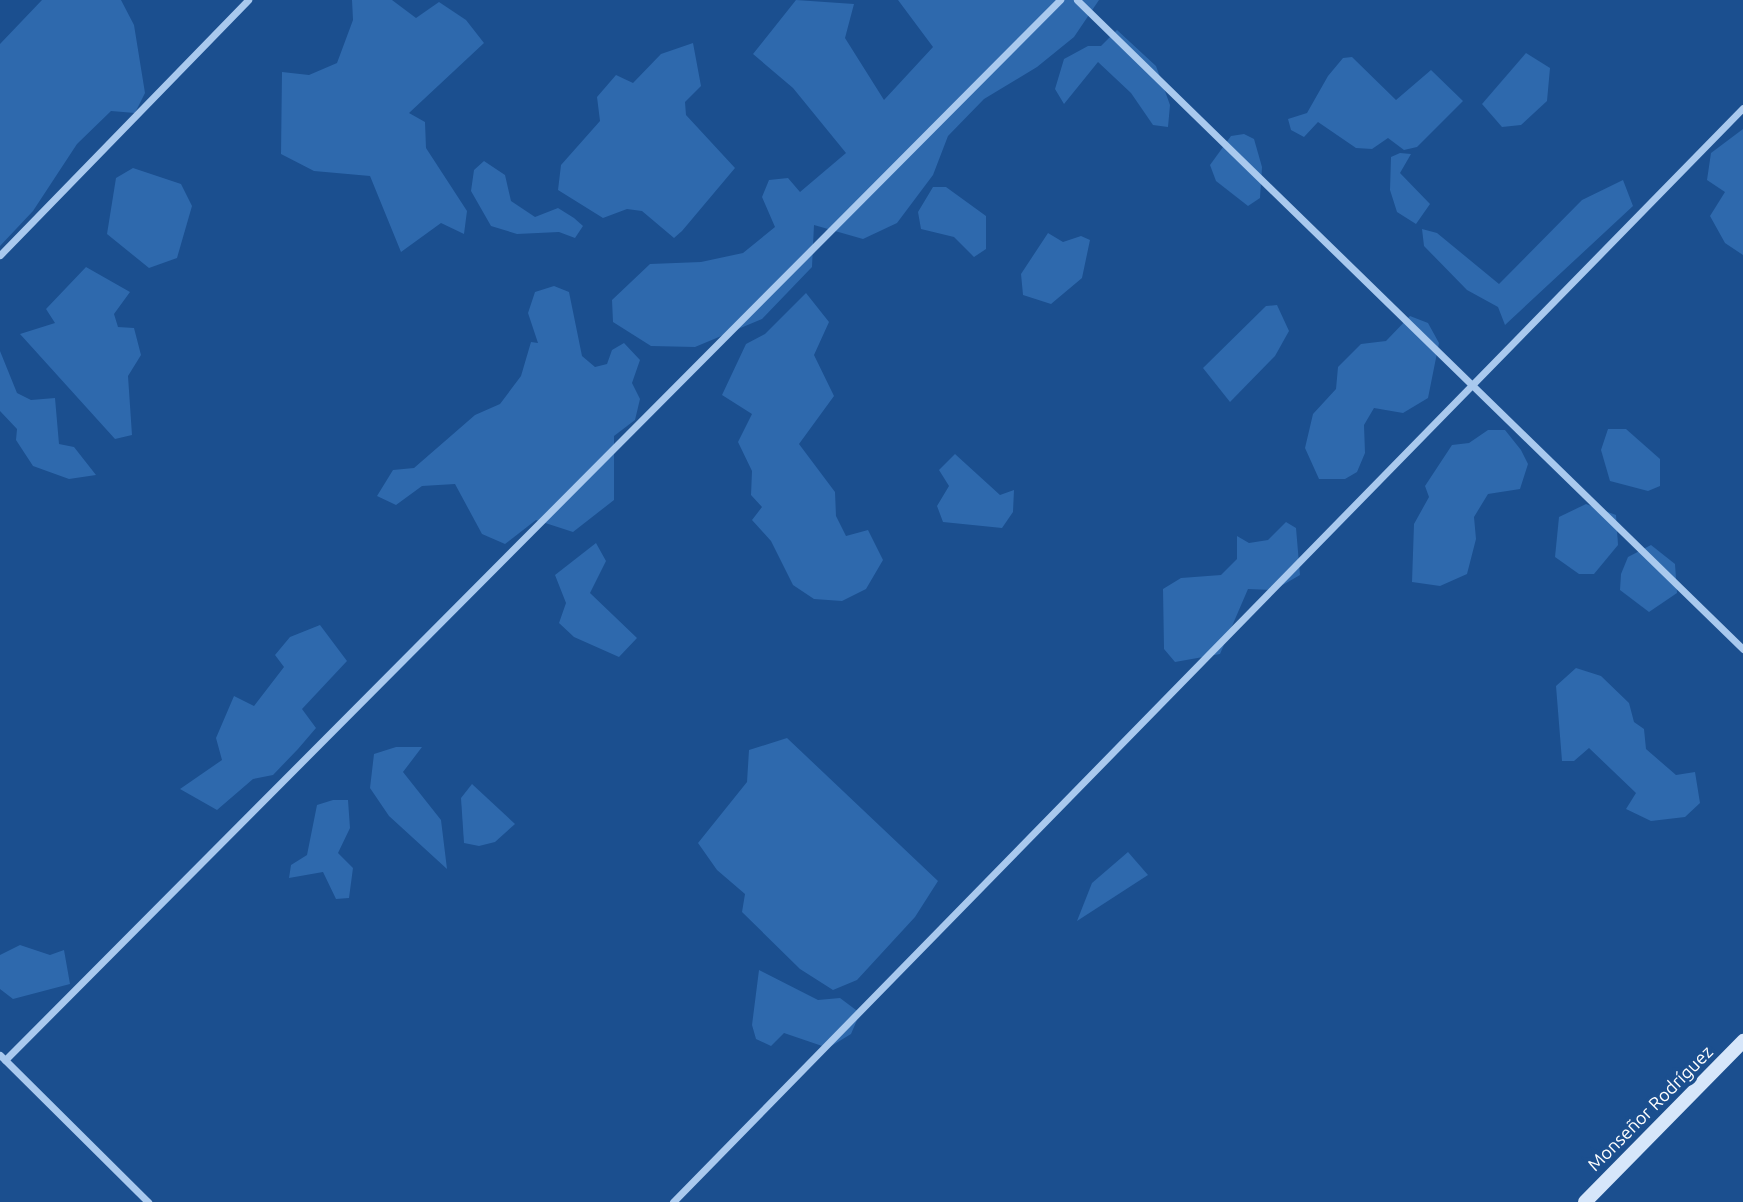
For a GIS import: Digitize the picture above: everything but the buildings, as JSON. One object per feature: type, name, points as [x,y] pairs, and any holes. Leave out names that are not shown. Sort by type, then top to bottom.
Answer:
[{"type":"street","points":[[0,255],[248,0]]},
{"type":"street","points":[[148,1202],[3,1058],[1060,0]]},
{"type":"street","points":[[1077,0],[1468,384],[1743,649]]},
{"type":"street","points":[[673,1202],[1468,384],[1743,108]]},
{"type":"street","name":"Monseñor Rodríguez","points":[[1585,1202],[1743,1041]]},
{"type":"shaded area","points":[[42,0],[121,0],[134,25],[145,93],[135,113],[111,111],[77,144],[33,211],[0,246],[0,44]]},
{"type":"shaded area","points":[[352,0],[392,0],[416,18],[439,2],[466,20],[484,43],[409,113],[425,122],[426,148],[467,211],[464,234],[441,223],[401,252],[370,176],[314,171],[281,154],[282,72],[309,75],[337,63],[353,20]]},
{"type":"shaded area","points":[[796,0],[854,4],[845,38],[884,100],[933,47],[898,0],[1099,0],[1074,37],[1037,67],[984,99],[948,136],[933,175],[897,223],[863,239],[814,225],[812,267],[762,319],[695,347],[651,346],[613,322],[612,300],[650,264],[701,262],[743,253],[775,227],[762,197],[769,180],[788,178],[800,192],[846,153],[793,88],[753,54]]},
{"type":"shaded area","points":[[1117,30],[1156,66],[1170,105],[1168,127],[1153,125],[1131,93],[1098,62],[1064,104],[1055,89],[1064,59],[1088,46],[1101,46]]},
{"type":"shaded area","points":[[693,43],[701,86],[685,102],[686,115],[735,168],[682,231],[674,238],[642,211],[627,209],[603,218],[558,190],[561,165],[600,121],[597,97],[616,75],[633,83],[661,54]]},
{"type":"shaded area","points":[[1526,53],[1550,68],[1547,101],[1521,125],[1502,127],[1482,104]]},
{"type":"shaded area","points":[[1352,57],[1396,100],[1431,70],[1463,101],[1417,147],[1404,150],[1388,138],[1372,149],[1356,148],[1318,122],[1304,137],[1291,130],[1288,119],[1307,113],[1328,76],[1343,58]]},
{"type":"shaded area","points":[[1743,129],[1743,255],[1725,243],[1710,216],[1725,192],[1707,180],[1711,153]]},
{"type":"shaded area","points":[[1244,134],[1254,139],[1262,167],[1260,198],[1248,206],[1216,181],[1210,165],[1231,136]]},
{"type":"shaded area","points":[[1400,153],[1411,154],[1400,173],[1430,204],[1416,224],[1397,212],[1390,190],[1391,157]]},
{"type":"shaded area","points":[[484,161],[505,175],[511,201],[535,217],[558,208],[574,218],[583,226],[575,238],[559,232],[517,234],[491,226],[471,191],[474,170]]},
{"type":"shaded area","points":[[133,168],[181,184],[192,206],[177,258],[149,268],[107,234],[116,178]]},
{"type":"shaded area","points":[[1623,180],[1633,206],[1505,325],[1498,307],[1467,290],[1424,246],[1422,229],[1437,233],[1499,284],[1582,200]]},
{"type":"shaded area","points":[[933,187],[946,187],[986,216],[986,249],[974,257],[954,237],[921,229],[918,212]]},
{"type":"shaded area","points":[[1048,233],[1063,242],[1081,236],[1090,240],[1082,278],[1051,304],[1023,295],[1021,274]]},
{"type":"shaded area","points":[[86,267],[130,292],[114,314],[118,327],[134,328],[141,355],[128,376],[132,435],[115,439],[20,334],[55,323],[46,309]]},
{"type":"shaded area","points":[[554,286],[569,292],[582,356],[595,367],[607,364],[612,350],[624,343],[640,360],[632,383],[640,399],[635,420],[614,436],[614,500],[573,532],[536,520],[505,544],[482,534],[455,484],[422,486],[396,505],[377,496],[393,470],[414,468],[475,415],[500,404],[521,376],[531,342],[538,343],[528,313],[535,292]]},
{"type":"shaded area","points":[[806,293],[829,322],[814,355],[834,396],[799,444],[835,492],[836,516],[846,536],[868,530],[883,560],[866,589],[842,601],[814,599],[793,585],[771,541],[752,520],[762,507],[751,495],[752,471],[738,442],[752,414],[722,395],[746,344],[765,334]]},
{"type":"shaded area","points":[[1277,305],[1289,331],[1275,356],[1230,402],[1203,368],[1266,306]]},
{"type":"shaded area","points":[[1410,316],[1428,323],[1439,343],[1428,398],[1403,413],[1374,408],[1364,425],[1365,453],[1357,472],[1345,479],[1319,479],[1305,448],[1313,414],[1336,389],[1338,367],[1361,344],[1386,341]]},
{"type":"shaded area","points":[[0,351],[17,393],[31,400],[55,398],[59,444],[74,447],[96,475],[69,479],[33,466],[16,440],[17,429],[0,411]]},
{"type":"shaded area","points":[[1608,429],[1626,429],[1660,459],[1660,486],[1648,491],[1610,481],[1601,450]]},
{"type":"shaded area","points":[[1488,430],[1505,430],[1521,450],[1528,464],[1520,489],[1488,494],[1474,517],[1476,539],[1467,574],[1440,586],[1412,582],[1414,524],[1429,497],[1425,486],[1452,445],[1469,443]]},
{"type":"shaded area","points":[[955,454],[1000,495],[1014,490],[1013,512],[1002,528],[943,522],[937,506],[949,486],[939,470]]},
{"type":"shaded area","points":[[1586,504],[1616,515],[1618,545],[1594,574],[1579,574],[1555,557],[1559,517]]},
{"type":"shaded area","points":[[1286,522],[1296,528],[1300,575],[1274,590],[1248,589],[1220,654],[1175,662],[1164,649],[1163,589],[1181,578],[1221,575],[1237,559],[1237,536],[1249,543],[1268,540]]},
{"type":"shaded area","points":[[596,543],[606,561],[590,593],[637,638],[619,657],[574,637],[559,623],[566,603],[555,575]]},
{"type":"shaded area","points":[[1651,545],[1675,564],[1677,593],[1649,612],[1620,590],[1621,574],[1628,557]]},
{"type":"shaded area","points":[[320,625],[347,661],[302,709],[316,728],[273,775],[253,779],[217,810],[180,789],[222,760],[216,738],[234,696],[254,706],[284,667],[275,655],[290,637]]},
{"type":"shaded area","points":[[1576,668],[1601,676],[1629,703],[1634,722],[1644,729],[1646,749],[1676,775],[1695,772],[1700,803],[1685,817],[1651,821],[1626,809],[1636,793],[1589,748],[1574,761],[1562,761],[1556,686]]},
{"type":"shaded area","points":[[787,738],[938,881],[915,917],[857,980],[833,990],[800,969],[742,912],[745,894],[717,870],[698,843],[747,782],[749,750]]},
{"type":"shaded area","points":[[396,747],[422,747],[403,772],[441,820],[447,869],[389,816],[370,788],[374,754]]},
{"type":"shaded area","points":[[472,784],[515,824],[495,842],[479,846],[464,843],[461,798]]},
{"type":"shaded area","points":[[333,800],[348,800],[350,828],[338,853],[353,868],[349,898],[336,899],[323,872],[289,878],[291,865],[307,855],[317,805]]},
{"type":"shaded area","points":[[1128,852],[1148,875],[1077,921],[1092,883]]},
{"type":"shaded area","points":[[20,945],[50,955],[64,950],[70,984],[13,999],[0,989],[0,955]]},
{"type":"shaded area","points":[[759,970],[818,1000],[840,998],[860,1013],[851,1034],[828,1048],[784,1033],[771,1046],[756,1039],[752,1025]]}]
